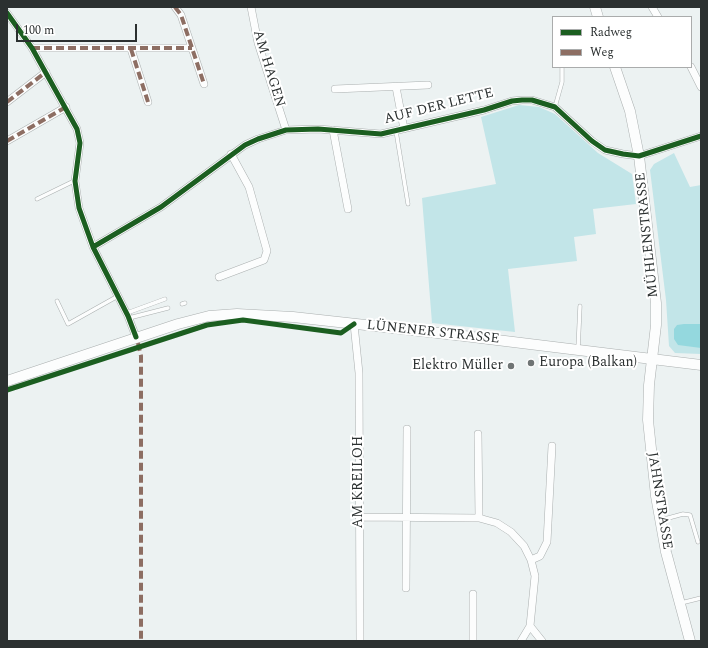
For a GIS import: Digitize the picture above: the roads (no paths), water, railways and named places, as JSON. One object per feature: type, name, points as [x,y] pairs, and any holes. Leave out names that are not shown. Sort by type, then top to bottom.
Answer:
[{"type":"main road","name":"MÜHLENSTRASSE","points":[[615,68],[630,111],[639,156],[656,303],[656,325],[652,359]]},
{"type":"main road","name":"LÜNENER STRASSE","points":[[7,381],[136,337],[195,319],[237,314],[261,314],[354,324],[701,364]]},
{"type":"main road","name":"JAHNSTRASSE","points":[[652,359],[648,420],[652,469],[666,552],[690,641]]},
{"type":"street","points":[[175,7],[181,15],[204,84]]},
{"type":"street","name":"AM HAGEN","points":[[250,7],[258,43],[286,130]]},
{"type":"street","points":[[652,7],[657,16]]},
{"type":"street","points":[[7,13],[32,48],[77,129],[80,139],[75,181],[78,208],[93,247],[128,316],[136,337]]},
{"type":"street","points":[[32,48],[192,48]]},
{"type":"street","points":[[131,49],[148,102]]},
{"type":"street","points":[[692,68],[701,87]]},
{"type":"street","points":[[7,102],[46,72]]},
{"type":"street","name":"AUF DER LETTE","points":[[335,89],[428,85]]},
{"type":"street","name":"AUF DER LETTE","points":[[396,87],[404,129]]},
{"type":"street","name":"AUF DER LETTE","points":[[93,247],[161,207],[231,154],[258,138],[286,130],[333,130],[369,134],[396,131],[484,110],[512,101],[532,100],[554,107],[592,141],[605,150],[639,156]]},
{"type":"street","points":[[7,141],[66,107]]},
{"type":"street","points":[[333,130],[348,209]]},
{"type":"street","points":[[639,156],[701,136]]},
{"type":"street","points":[[219,277],[264,260],[267,251],[249,187],[231,154]]},
{"type":"street","name":"AM KREILOH","points":[[354,324],[358,373],[360,641]]},
{"type":"street","points":[[406,588],[408,429]]},
{"type":"street","points":[[478,434],[479,518]]},
{"type":"street","points":[[532,560],[540,556],[547,542],[552,446]]},
{"type":"street","points":[[359,517],[479,518],[497,523],[511,532],[524,546],[532,560],[535,576],[530,626],[520,641]]},
{"type":"street","points":[[473,594],[473,641]]},
{"type":"street","points":[[530,626],[542,641]]},
{"type":"lane","points":[[554,107],[562,82],[562,68]]},
{"type":"lane","points":[[396,131],[408,204]]},
{"type":"lane","points":[[37,198],[75,181]]},
{"type":"lane","points":[[57,301],[68,324],[118,296]]},
{"type":"lane","points":[[128,316],[165,300]]},
{"type":"lane","points":[[578,350],[580,306]]},
{"type":"lane","points":[[128,316],[168,308]]},
{"type":"lane","points":[[660,520],[683,514],[690,515],[698,542]]},
{"type":"lane","points":[[680,604],[701,598]]},
{"type":"water","points":[[701,324],[701,348],[678,345],[674,339],[674,329],[677,325]]},
{"type":"place","name":"Europa (Balkan)","points":[[531,363]]},
{"type":"place","name":"Elektro Müller","points":[[511,366]]}]
